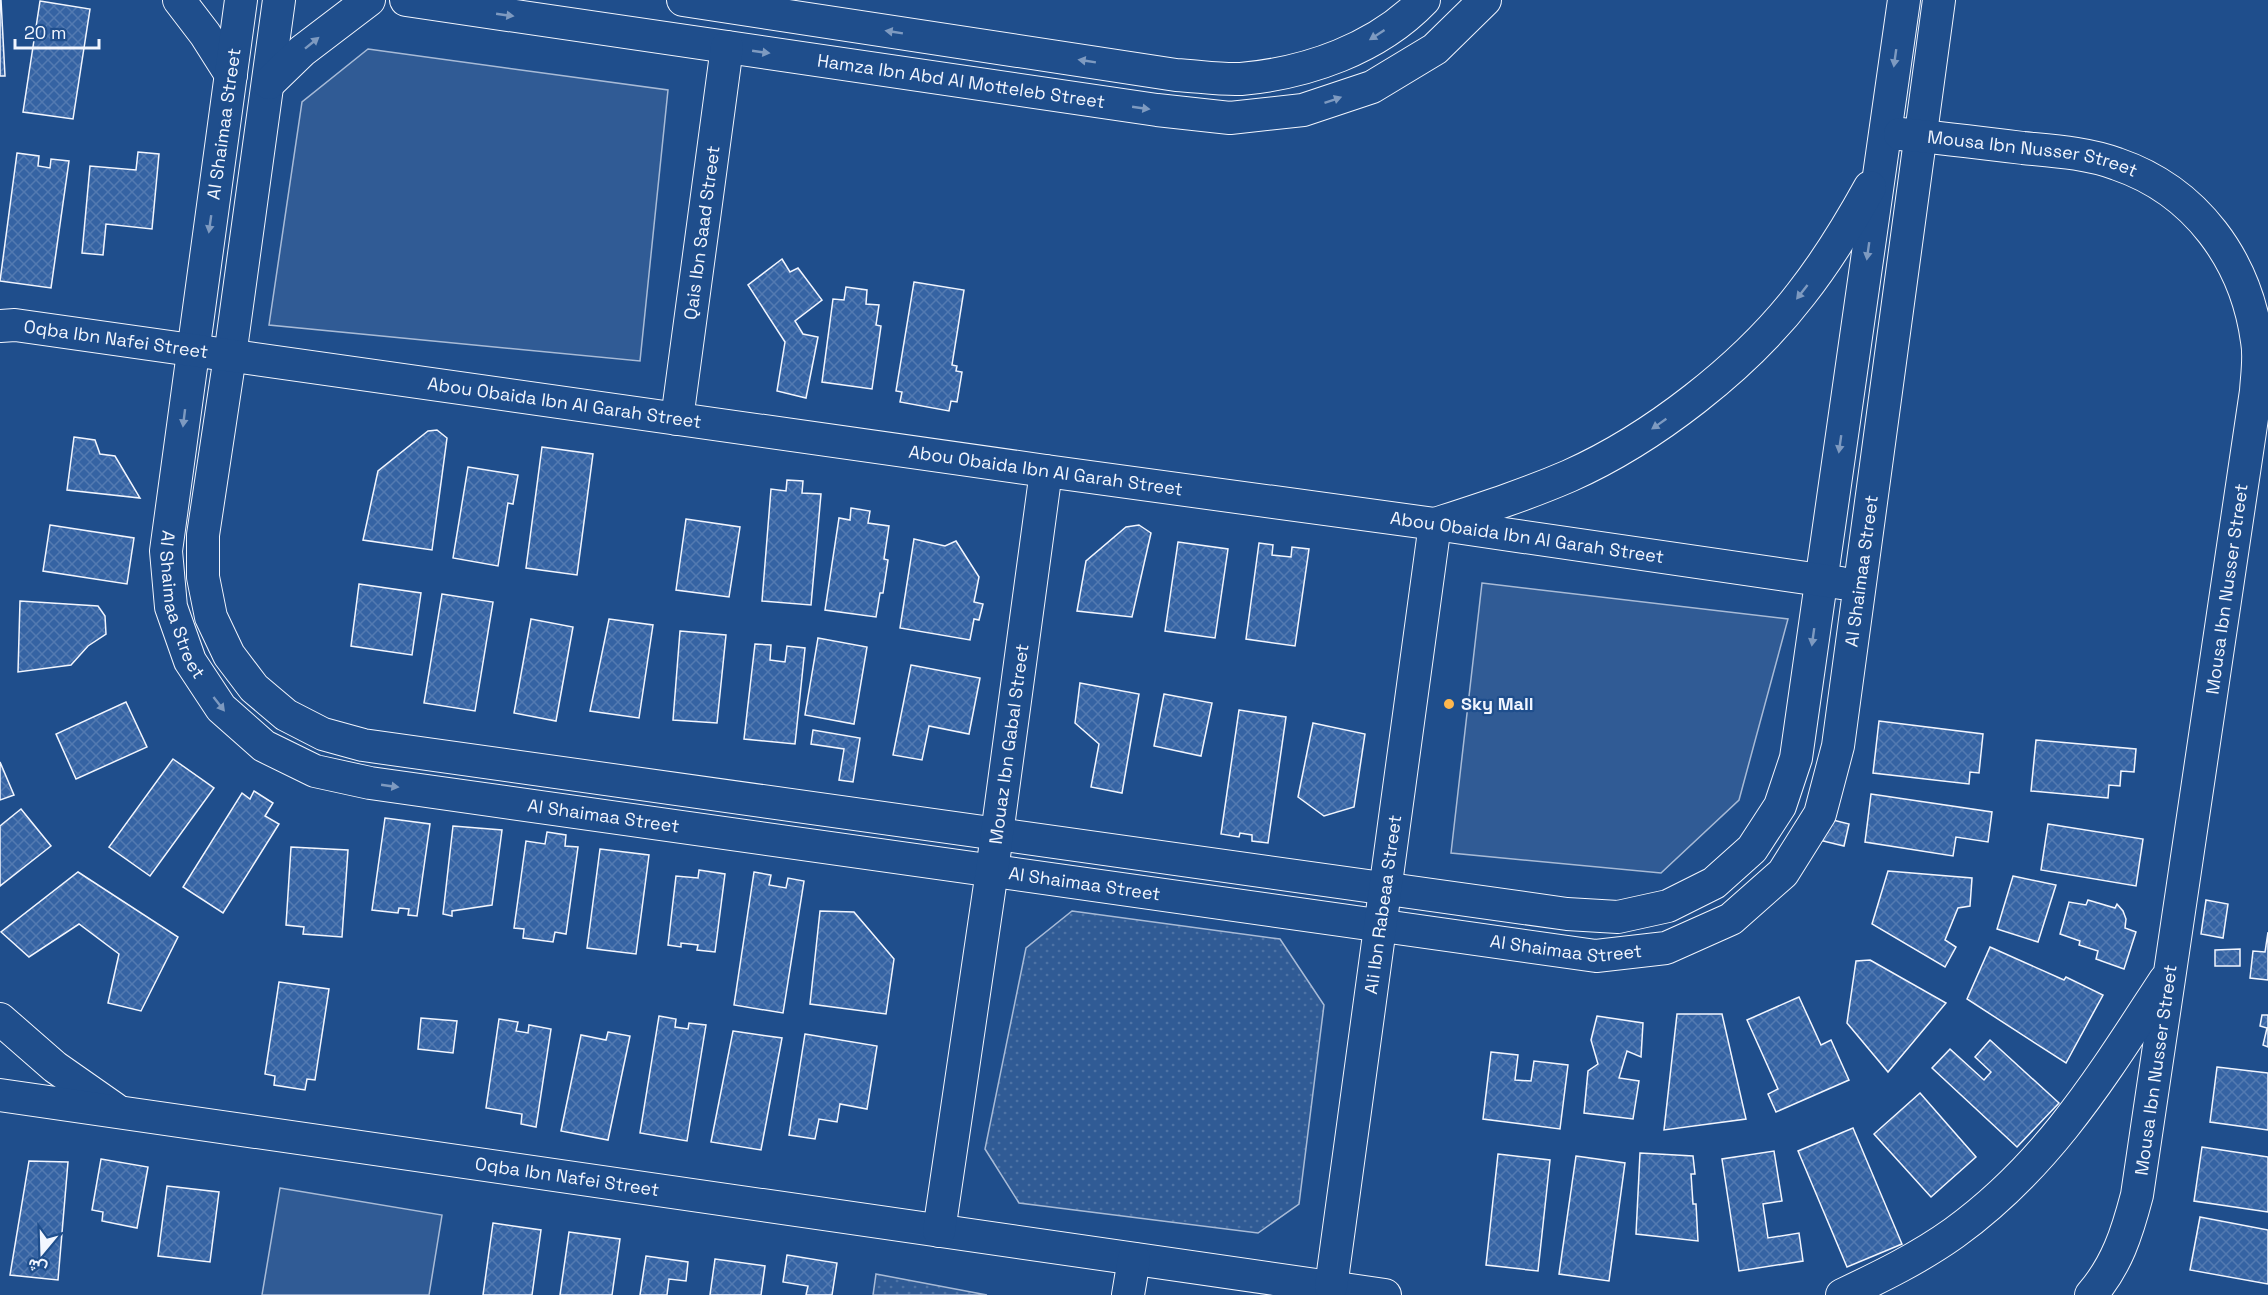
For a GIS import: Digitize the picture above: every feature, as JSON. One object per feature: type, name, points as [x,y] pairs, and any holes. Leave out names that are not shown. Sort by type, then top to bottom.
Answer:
[{"type":"street","points":[[179,0],[206,34],[231,75]]},
{"type":"street","name":"Al Shaimaa Street","points":[[241,0],[166,550],[171,607],[190,661],[221,708],[264,746],[315,771],[370,783],[1596,956],[1666,948],[1731,919],[1784,873],[1820,814],[1838,746],[1939,0]]},
{"type":"street","name":"Al Shaimaa Street","points":[[279,0],[231,356],[203,535],[203,577],[211,617],[229,655],[254,688],[286,715],[323,734],[363,745],[1567,914],[1618,917],[1668,906],[1714,883],[1752,849],[1780,806],[1796,758],[1904,0]]},
{"type":"street","points":[[269,82],[302,51],[369,0]]},
{"type":"street","name":"Hamza Ibn Abd Al Motteleb Street","points":[[406,0],[1146,109],[1230,118],[1303,110],[1372,87],[1435,49],[1485,0]]},
{"type":"street","points":[[683,0],[1176,75],[1239,79],[1301,69],[1360,47],[1412,13],[1424,0]]},
{"type":"street","name":"Qais Ibn Saad Street","points":[[676,418],[727,47]]},
{"type":"street","name":"Mousa Ibn Nusser Street","points":[[1885,133],[2070,153],[2117,164],[2161,184],[2198,214],[2228,252],[2248,296],[2258,343],[2256,391],[2137,1195],[2125,1241],[2102,1282],[2091,1295]]},
{"type":"street","points":[[1436,524],[1502,503],[1570,475],[1635,440],[1695,398],[1750,350],[1800,296],[1843,237],[1879,173]]},
{"type":"street","name":"Oqba Ibn Nafei Street","points":[[0,326],[15,325],[231,356]]},
{"type":"street","name":"Abou Obaida Ibn Al Garah Street","points":[[231,356],[1436,524],[1860,586]]},
{"type":"street","name":"Mouaz Ibn Gabal Street","points":[[939,1231],[992,871],[1046,471]]},
{"type":"street","name":"Ali Ibn Rabeaa Street","points":[[1331,1287],[1436,524]]},
{"type":"street","points":[[1842,1295],[1897,1268],[1953,1234],[2004,1192],[2050,1145],[2091,1093],[2170,971]]},
{"type":"street","points":[[0,1019],[55,1067],[121,1112]]},
{"type":"street","name":"Oqba Ibn Nafei Street","points":[[0,1095],[1134,1259]]},
{"type":"street","points":[[1128,1295],[1134,1259],[1385,1295]]},
{"type":"shaded area","points":[[368,49],[668,90],[640,361],[269,325],[302,102]]},
{"type":"shaded area","points":[[1482,583],[1788,619],[1739,800],[1661,873],[1451,853]]},
{"type":"shaded area","points":[[1072,911],[1280,939],[1324,1005],[1299,1204],[1258,1233],[1019,1203],[985,1149],[1026,948]]},
{"type":"shaded area","points":[[280,1188],[442,1215],[429,1295],[262,1295]]},
{"type":"shaded area","points":[[876,1274],[987,1295],[873,1295]]},
{"type":"building","points":[[1,0],[5,76],[0,76]]},
{"type":"building","points":[[40,1],[90,9],[73,119],[23,112]]},
{"type":"building","points":[[138,152],[159,154],[152,229],[106,224],[103,255],[82,253],[90,166],[136,170]]},
{"type":"building","points":[[17,153],[39,156],[38,166],[50,168],[51,159],[69,161],[51,288],[0,281]]},
{"type":"building","points":[[782,259],[790,272],[798,268],[822,300],[795,321],[803,334],[818,337],[806,398],[777,391],[785,342],[748,285]]},
{"type":"building","points":[[914,282],[964,290],[952,365],[957,366],[956,371],[962,372],[957,402],[951,401],[949,411],[900,402],[902,392],[896,391]]},
{"type":"building","points":[[846,287],[867,290],[866,304],[879,305],[876,325],[881,326],[872,389],[822,382],[833,299],[844,300]]},
{"type":"building","points":[[437,430],[447,438],[432,550],[363,540],[378,471],[428,431]]},
{"type":"building","points":[[74,437],[95,440],[100,454],[115,456],[140,498],[67,490]]},
{"type":"building","points":[[542,447],[593,454],[577,575],[526,568]]},
{"type":"building","points":[[468,467],[518,475],[513,504],[508,503],[498,566],[453,558]]},
{"type":"building","points":[[787,480],[803,481],[802,493],[821,494],[811,605],[762,601],[771,489],[786,491]]},
{"type":"building","points":[[851,508],[870,511],[868,523],[889,526],[884,559],[888,560],[883,593],[880,593],[876,617],[825,610],[839,518],[850,520]]},
{"type":"building","points":[[686,519],[740,527],[729,597],[676,590]]},
{"type":"building","points":[[50,525],[134,538],[127,584],[43,571]]},
{"type":"building","points":[[1139,525],[1151,533],[1132,617],[1077,611],[1086,561],[1126,527]]},
{"type":"building","points":[[914,539],[945,546],[956,541],[979,577],[974,602],[983,604],[979,620],[974,619],[970,640],[900,628]]},
{"type":"building","points":[[1178,542],[1228,549],[1215,638],[1165,631]]},
{"type":"building","points":[[1259,543],[1273,545],[1272,555],[1291,557],[1292,547],[1309,549],[1295,646],[1246,639]]},
{"type":"building","points":[[359,584],[421,593],[412,655],[351,646]]},
{"type":"building","points":[[442,594],[493,602],[475,711],[424,703]]},
{"type":"building","points":[[20,601],[98,606],[105,616],[106,634],[88,646],[71,665],[18,672]]},
{"type":"building","points":[[531,619],[573,627],[556,721],[514,713]]},
{"type":"building","points":[[609,619],[653,625],[639,718],[590,711]]},
{"type":"building","points":[[680,631],[726,635],[717,723],[673,720]]},
{"type":"building","points":[[818,638],[867,647],[854,724],[805,715]]},
{"type":"building","points":[[755,644],[771,645],[770,660],[785,662],[787,646],[805,648],[795,744],[744,739]]},
{"type":"building","points":[[911,665],[980,678],[969,734],[929,726],[922,760],[893,755]]},
{"type":"building","points":[[1080,683],[1139,694],[1122,793],[1091,787],[1099,744],[1075,723]]},
{"type":"building","points":[[1164,694],[1212,703],[1201,756],[1154,746]]},
{"type":"building","points":[[126,702],[147,747],[76,779],[56,734]]},
{"type":"building","points":[[1239,710],[1286,717],[1268,843],[1252,841],[1252,835],[1240,833],[1239,837],[1221,834]]},
{"type":"building","points":[[1879,721],[1983,734],[1979,773],[1970,772],[1969,784],[1873,773]]},
{"type":"building","points":[[1313,723],[1365,734],[1354,807],[1324,816],[1298,797]]},
{"type":"building","points":[[813,730],[860,738],[853,782],[839,780],[844,749],[811,744]]},
{"type":"building","points":[[2036,740],[2136,749],[2134,772],[2121,771],[2120,786],[2109,785],[2108,798],[2031,791]]},
{"type":"building","points":[[173,759],[214,788],[150,876],[109,847]]},
{"type":"building","points":[[0,762],[14,795],[0,800]]},
{"type":"building","points":[[254,791],[273,803],[265,816],[279,824],[223,913],[183,887],[242,793],[250,799]]},
{"type":"building","points":[[1871,794],[1992,812],[1988,842],[1956,837],[1953,856],[1865,842]]},
{"type":"building","points":[[21,809],[51,846],[0,886],[0,826]]},
{"type":"building","points":[[385,818],[430,824],[417,916],[408,915],[409,909],[399,908],[398,913],[372,910]]},
{"type":"building","points":[[1825,818],[1849,824],[1844,846],[1819,840]]},
{"type":"building","points":[[2048,824],[2143,839],[2136,886],[2041,870]]},
{"type":"building","points":[[453,826],[502,830],[492,905],[452,911],[452,916],[443,914]]},
{"type":"building","points":[[547,832],[566,835],[565,846],[578,847],[566,934],[555,932],[553,942],[523,938],[524,929],[514,928],[526,841],[545,844]]},
{"type":"building","points":[[291,847],[348,850],[342,937],[303,934],[304,927],[286,925]]},
{"type":"building","points":[[600,849],[649,855],[636,954],[587,948]]},
{"type":"building","points":[[699,870],[725,874],[715,952],[697,950],[698,945],[681,943],[681,947],[668,945],[676,876],[698,878]]},
{"type":"building","points":[[1888,871],[1972,878],[1970,906],[1958,908],[1945,940],[1956,947],[1945,967],[1872,924]]},
{"type":"building","points":[[78,872],[178,937],[141,1011],[108,1003],[119,954],[79,924],[29,957],[1,932]]},
{"type":"building","points":[[754,872],[771,875],[769,885],[786,888],[788,878],[804,881],[783,1013],[734,1005]]},
{"type":"building","points":[[2013,876],[2056,885],[2038,942],[1997,929]]},
{"type":"building","points":[[2088,900],[2115,908],[2117,904],[2126,919],[2125,928],[2136,932],[2124,969],[2096,959],[2098,951],[2079,945],[2080,941],[2060,934],[2069,902],[2086,905]]},
{"type":"building","points":[[2206,900],[2228,904],[2223,938],[2201,934]]},
{"type":"building","points":[[820,911],[854,912],[894,959],[886,1014],[810,1004]]},
{"type":"building","points":[[2268,932],[2268,980],[2250,978],[2253,951],[2265,952]]},
{"type":"building","points":[[1990,947],[2064,980],[2066,977],[2103,995],[2066,1063],[1967,999]]},
{"type":"building","points":[[2240,949],[2240,966],[2215,966],[2215,950]]},
{"type":"building","points":[[1870,960],[1946,1003],[1888,1072],[1847,1023],[1856,961]]},
{"type":"building","points":[[279,982],[329,989],[315,1080],[307,1079],[305,1090],[274,1085],[275,1076],[265,1074]]},
{"type":"building","points":[[1799,997],[1821,1045],[1831,1040],[1849,1080],[1776,1112],[1768,1094],[1778,1089],[1747,1020]]},
{"type":"building","points":[[1677,1014],[1722,1014],[1746,1119],[1664,1130]]},
{"type":"building","points":[[2262,1015],[2268,1015],[2268,1047],[2263,1045],[2267,1028],[2260,1026]]},
{"type":"building","points":[[659,1016],[676,1019],[675,1027],[688,1029],[689,1023],[706,1025],[687,1141],[640,1133]]},
{"type":"building","points":[[1597,1016],[1643,1023],[1641,1057],[1627,1051],[1619,1078],[1639,1081],[1633,1119],[1584,1113],[1588,1071],[1598,1064],[1591,1040]]},
{"type":"building","points":[[421,1018],[457,1021],[453,1053],[418,1049]]},
{"type":"building","points":[[499,1019],[518,1022],[516,1031],[528,1033],[529,1025],[551,1029],[536,1127],[521,1124],[522,1114],[486,1108]]},
{"type":"building","points":[[733,1031],[782,1038],[761,1150],[711,1142]]},
{"type":"building","points":[[608,1032],[630,1036],[608,1140],[561,1131],[581,1035],[606,1040]]},
{"type":"building","points":[[805,1034],[877,1046],[867,1109],[840,1104],[837,1122],[819,1119],[815,1139],[789,1135]]},
{"type":"building","points":[[1990,1040],[2059,1103],[2017,1147],[1932,1068],[1950,1049],[1984,1080],[1991,1072],[1975,1057]]},
{"type":"building","points":[[1491,1052],[1518,1055],[1515,1080],[1531,1081],[1534,1061],[1568,1065],[1560,1129],[1483,1119]]},
{"type":"building","points":[[2217,1067],[2268,1073],[2268,1130],[2210,1122]]},
{"type":"building","points":[[1920,1093],[1976,1157],[1931,1197],[1874,1134]]},
{"type":"building","points":[[1853,1128],[1902,1244],[1847,1267],[1798,1151]]},
{"type":"building","points":[[2202,1147],[2268,1157],[2268,1212],[2194,1201]]},
{"type":"building","points":[[1774,1151],[1782,1201],[1763,1204],[1768,1238],[1799,1233],[1803,1261],[1739,1271],[1722,1159]]},
{"type":"building","points":[[1640,1153],[1693,1156],[1695,1174],[1691,1174],[1693,1204],[1696,1204],[1698,1241],[1636,1234]]},
{"type":"building","points":[[1498,1154],[1550,1160],[1538,1271],[1486,1265]]},
{"type":"building","points":[[1576,1156],[1625,1163],[1609,1281],[1559,1274]]},
{"type":"building","points":[[101,1159],[148,1167],[137,1228],[102,1221],[103,1212],[92,1210]]},
{"type":"building","points":[[29,1161],[68,1162],[58,1280],[10,1275]]},
{"type":"building","points":[[167,1186],[219,1192],[210,1262],[158,1256]]},
{"type":"building","points":[[2200,1217],[2268,1230],[2268,1284],[2190,1270]]},
{"type":"building","points":[[493,1223],[541,1230],[532,1295],[483,1295]]},
{"type":"building","points":[[569,1232],[620,1239],[612,1295],[560,1295]]},
{"type":"building","points":[[787,1255],[837,1263],[832,1295],[806,1295],[808,1286],[783,1282]]},
{"type":"building","points":[[646,1256],[688,1262],[686,1281],[669,1279],[667,1295],[640,1295]]},
{"type":"building","points":[[715,1259],[765,1266],[761,1295],[710,1295]]},
{"type":"place","name":"Sky Mall","points":[[1449,704]]}]
